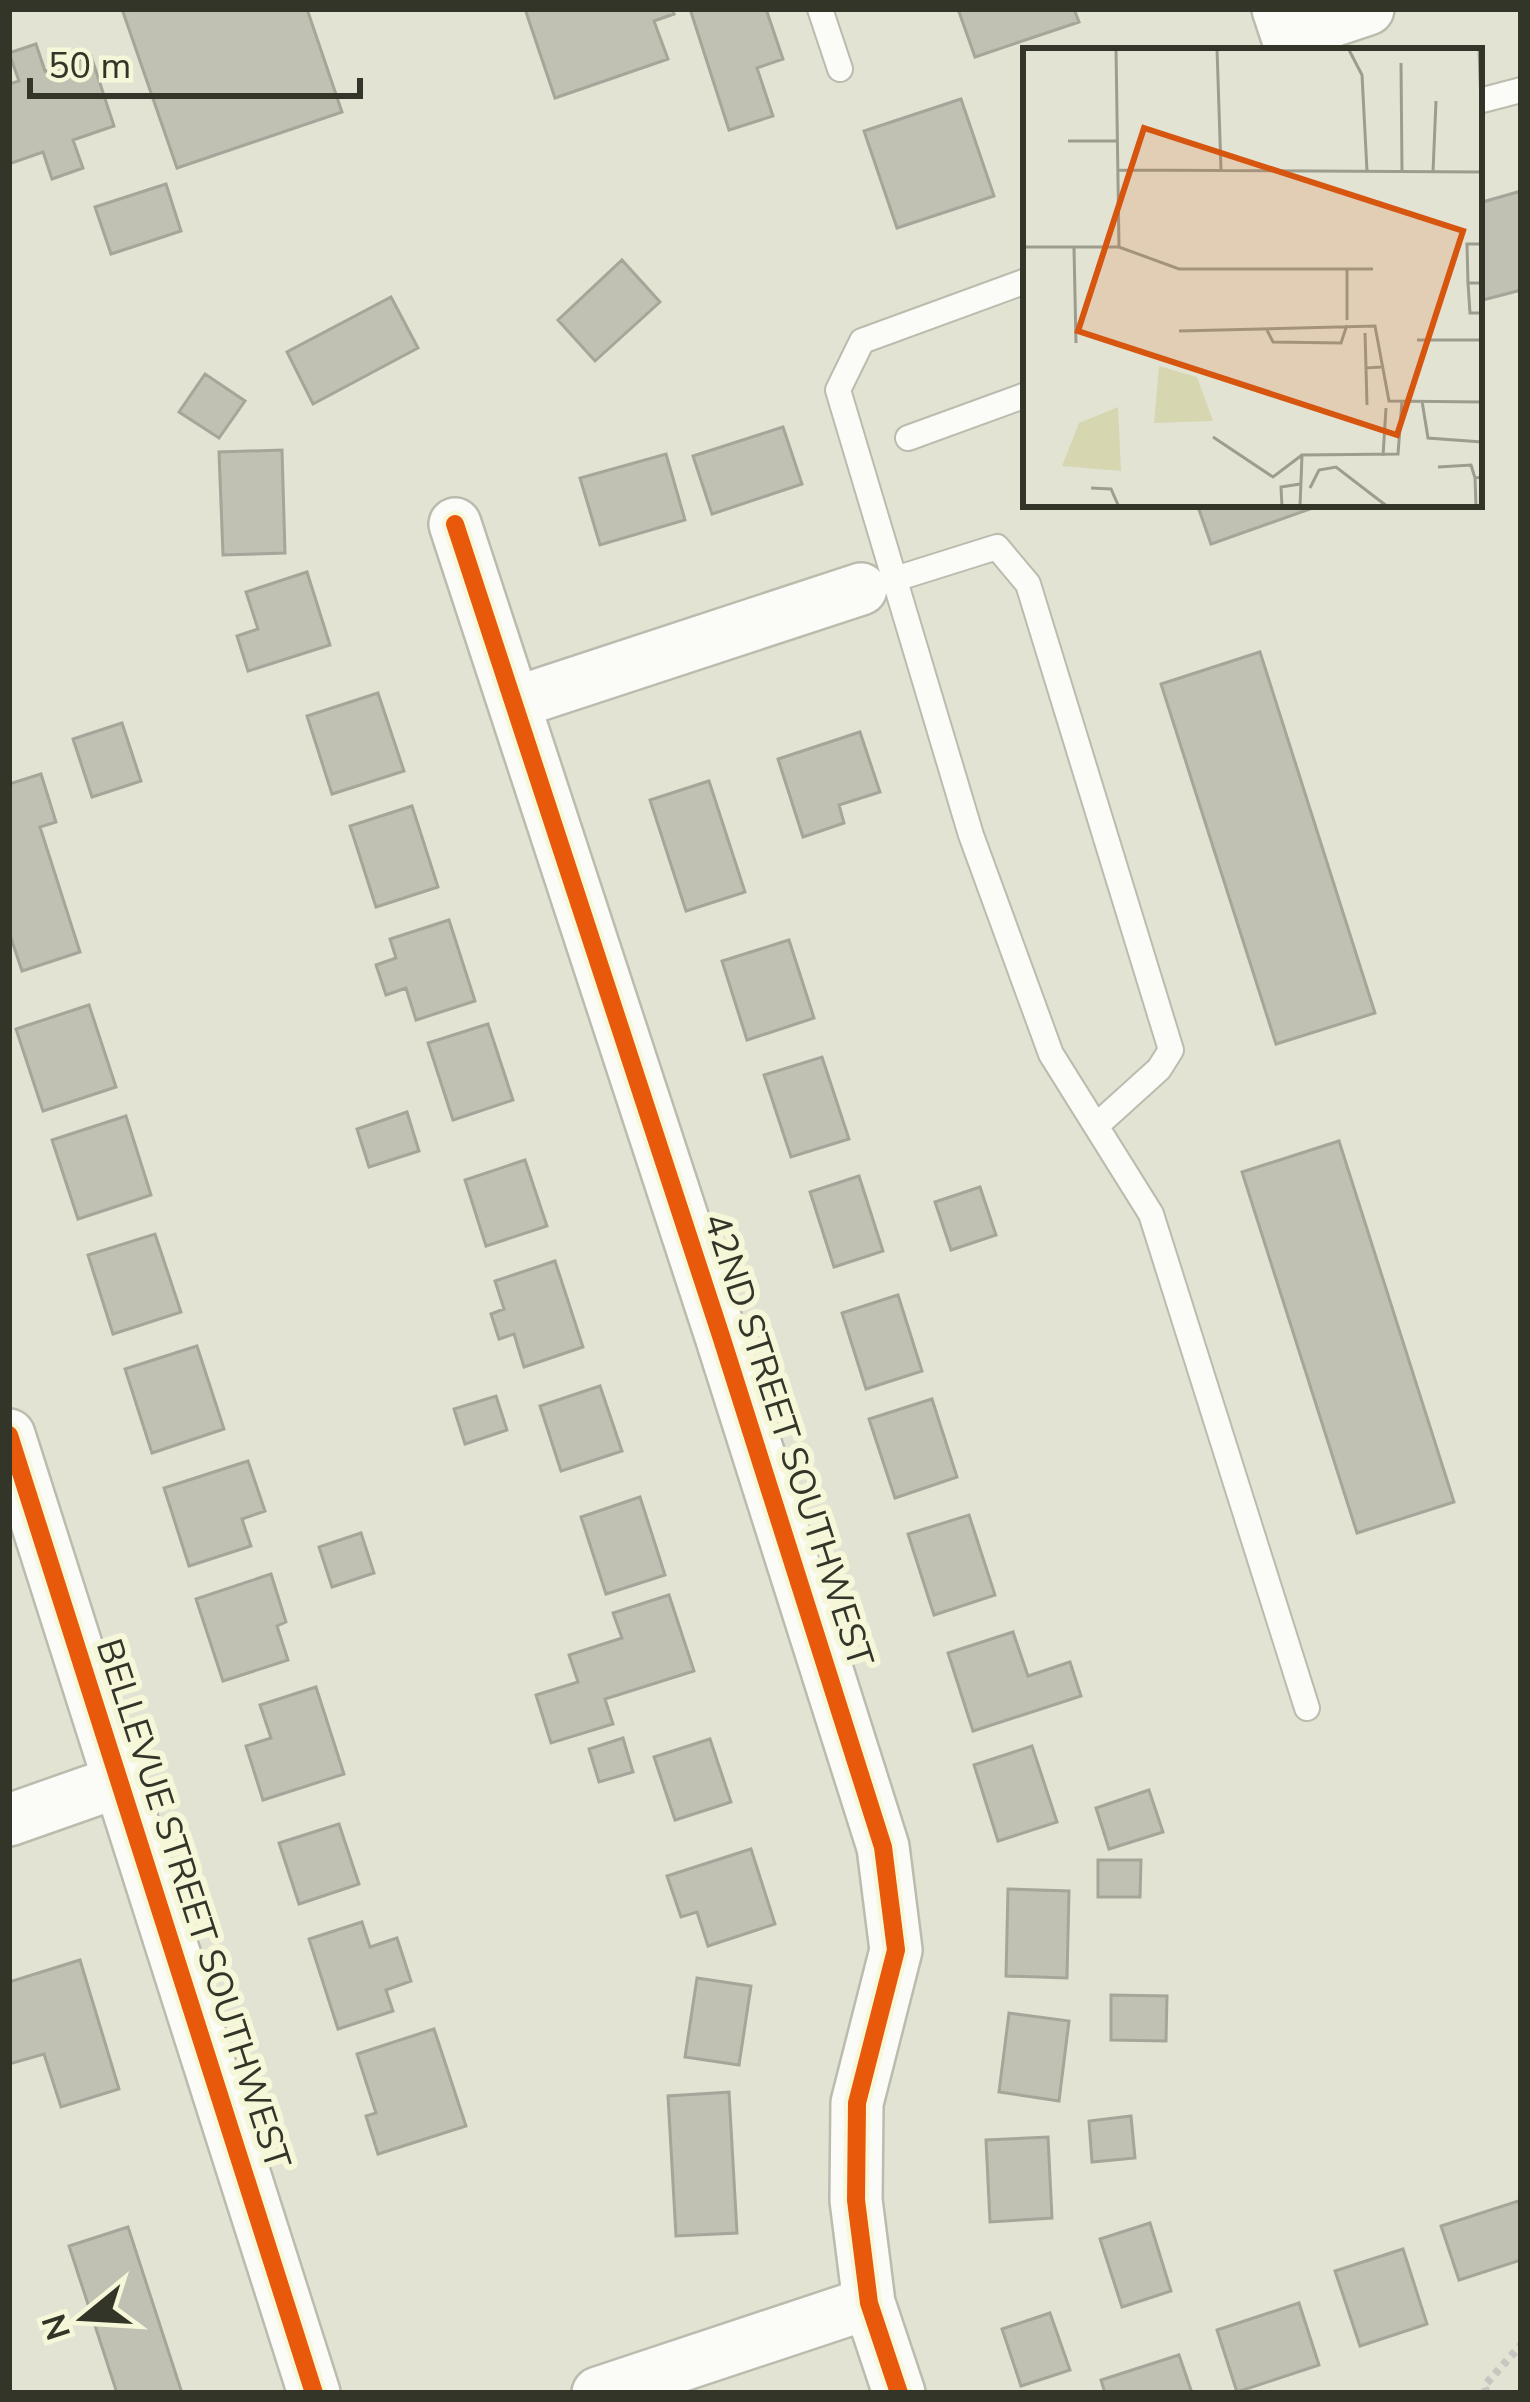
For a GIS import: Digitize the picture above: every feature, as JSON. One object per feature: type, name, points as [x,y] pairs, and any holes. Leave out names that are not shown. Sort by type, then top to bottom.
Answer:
[{"type":"street","points":[[1286,32],[1368,9]]},
{"type":"street","name":"42ND STREET SOUTHWEST","points":[[455,524],[722,1336],[883,1847],[896,1949],[857,2103],[856,2200],[869,2302],[899,2393]]},
{"type":"street","points":[[514,703],[878,584]]},
{"type":"street","name":"BELLEVUE STREET SOUTHWEST","points":[[9,1436],[314,2393]]},
{"type":"street","points":[[9,1820],[120,1781]]},
{"type":"street","points":[[598,2393],[869,2302]]},
{"type":"lane","points":[[820,9],[840,69]]},
{"type":"lane","points":[[1482,100],[1521,90]]},
{"type":"lane","points":[[1023,282],[862,340],[838,390],[878,584],[1051,1054],[1151,1214],[1307,1708]]},
{"type":"lane","points":[[908,439],[1023,396]]},
{"type":"lane","points":[[878,584],[997,548],[1028,584],[1171,1050],[1159,1069],[1096,1126]]},
{"type":"path","points":[[1487,2393],[1484,2386],[1521,2345]]},
{"type":"building","points":[[122,9],[307,9],[342,112],[177,168]]},
{"type":"building","points":[[525,9],[672,9],[674,14],[654,21],[668,59],[555,98]]},
{"type":"building","points":[[690,9],[766,9],[783,59],[757,68],[773,116],[729,130]]},
{"type":"building","points":[[958,9],[1074,9],[1079,22],[975,57]]},
{"type":"building","points":[[36,44],[45,71],[91,56],[114,126],[73,140],[83,168],[52,179],[43,152],[9,164],[9,84],[19,81],[9,53]]},
{"type":"building","points":[[961,99],[994,196],[897,228],[864,131]]},
{"type":"building","points":[[166,184],[181,231],[111,254],[95,207]]},
{"type":"building","points":[[1521,191],[1521,290],[1482,300],[1482,202]]},
{"type":"building","points":[[622,260],[660,302],[595,361],[558,320]]},
{"type":"building","points":[[391,297],[418,348],[313,404],[287,352]]},
{"type":"building","points":[[205,374],[245,401],[219,438],[179,412]]},
{"type":"building","points":[[783,427],[802,484],[712,514],[693,456]]},
{"type":"building","points":[[282,450],[285,553],[223,555],[219,452]]},
{"type":"building","points":[[666,454],[685,520],[600,545],[580,478]]},
{"type":"building","points":[[1198,507],[1316,507],[1211,544]]},
{"type":"building","points":[[307,572],[330,645],[248,671],[237,636],[258,629],[246,592]]},
{"type":"building","points":[[1260,652],[1375,1013],[1276,1044],[1161,684]]},
{"type":"building","points":[[378,693],[404,771],[332,794],[307,716]]},
{"type":"building","points":[[122,723],[141,781],[92,797],[73,739]]},
{"type":"building","points":[[860,732],[880,792],[839,805],[844,823],[803,837],[778,759]]},
{"type":"building","points":[[41,774],[56,822],[40,827],[80,952],[22,971],[9,932],[9,784]]},
{"type":"building","points":[[709,781],[745,892],[686,911],[650,800]]},
{"type":"building","points":[[412,806],[438,887],[376,907],[350,826]]},
{"type":"building","points":[[449,920],[475,1001],[416,1020],[406,988],[386,995],[376,965],[396,958],[390,939]]},
{"type":"building","points":[[789,940],[814,1018],[747,1040],[722,961]]},
{"type":"building","points":[[89,1005],[116,1087],[43,1111],[16,1029]]},
{"type":"building","points":[[488,1024],[513,1100],[453,1120],[428,1043]]},
{"type":"building","points":[[822,1057],[849,1139],[791,1157],[764,1075]]},
{"type":"building","points":[[407,1112],[419,1151],[369,1167],[357,1129]]},
{"type":"building","points":[[126,1116],[151,1195],[78,1219],[52,1140]]},
{"type":"building","points":[[1339,1141],[1454,1502],[1357,1533],[1242,1172]]},
{"type":"building","points":[[525,1160],[547,1226],[486,1246],[465,1180]]},
{"type":"building","points":[[859,1176],[883,1251],[834,1267],[810,1192]]},
{"type":"building","points":[[980,1187],[996,1235],[951,1250],[935,1202]]},
{"type":"building","points":[[155,1234],[181,1312],[113,1334],[88,1255]]},
{"type":"building","points":[[555,1261],[583,1347],[524,1367],[514,1334],[499,1339],[491,1314],[504,1309],[495,1281]]},
{"type":"building","points":[[898,1295],[922,1371],[866,1389],[842,1313]]},
{"type":"building","points":[[197,1346],[224,1429],[152,1453],[125,1369]]},
{"type":"building","points":[[600,1386],[622,1451],[561,1471],[540,1406]]},
{"type":"building","points":[[496,1396],[507,1430],[465,1444],[454,1409]]},
{"type":"building","points":[[932,1399],[957,1477],[895,1498],[869,1419]]},
{"type":"building","points":[[248,1461],[265,1511],[242,1519],[251,1546],[189,1566],[164,1488]]},
{"type":"building","points":[[640,1497],[665,1575],[606,1594],[581,1517]]},
{"type":"building","points":[[969,1515],[995,1595],[934,1615],[908,1534]]},
{"type":"building","points":[[361,1533],[374,1573],[332,1587],[319,1547]]},
{"type":"building","points":[[271,1574],[286,1622],[277,1626],[288,1660],[223,1681],[196,1599]]},
{"type":"building","points":[[669,1595],[694,1671],[605,1699],[613,1724],[551,1743],[536,1695],[578,1682],[569,1655],[622,1638],[613,1613]]},
{"type":"building","points":[[1013,1632],[1028,1676],[1070,1662],[1081,1696],[973,1731],[948,1653]]},
{"type":"building","points":[[316,1687],[344,1774],[263,1800],[246,1746],[271,1738],[260,1705]]},
{"type":"building","points":[[623,1738],[633,1772],[599,1782],[589,1749]]},
{"type":"building","points":[[710,1739],[731,1802],[675,1820],[654,1757]]},
{"type":"building","points":[[1032,1746],[1057,1822],[998,1841],[974,1765]]},
{"type":"building","points":[[1149,1790],[1163,1832],[1109,1849],[1096,1808]]},
{"type":"building","points":[[339,1824],[359,1884],[299,1904],[279,1843]]},
{"type":"building","points":[[751,1849],[775,1924],[708,1946],[697,1912],[681,1917],[667,1876]]},
{"type":"building","points":[[1098,1860],[1141,1860],[1140,1897],[1098,1897]]},
{"type":"building","points":[[1008,1889],[1069,1891],[1067,1978],[1006,1976]]},
{"type":"building","points":[[362,1922],[370,1947],[397,1938],[411,1981],[386,1990],[393,2011],[338,2029],[309,1939]]},
{"type":"building","points":[[80,1960],[119,2089],[61,2107],[44,2054],[9,2064],[9,1982]]},
{"type":"building","points":[[697,1978],[751,1986],[739,2065],[685,2057]]},
{"type":"building","points":[[1111,1995],[1167,1996],[1166,2041],[1111,2040]]},
{"type":"building","points":[[1009,2013],[1069,2021],[1059,2101],[999,2092]]},
{"type":"building","points":[[434,2029],[466,2126],[378,2154],[366,2116],[376,2113],[357,2054]]},
{"type":"building","points":[[729,2092],[737,2233],[676,2236],[668,2096]]},
{"type":"building","points":[[1131,2116],[1135,2158],[1092,2162],[1089,2121]]},
{"type":"building","points":[[1048,2137],[1052,2218],[990,2222],[986,2140]]},
{"type":"building","points":[[1518,2201],[1521,2260],[1459,2280],[1441,2226]]},
{"type":"building","points":[[1150,2223],[1171,2291],[1122,2307],[1100,2239]]},
{"type":"building","points":[[128,2227],[182,2393],[117,2393],[69,2246]]},
{"type":"building","points":[[1403,2249],[1427,2324],[1360,2346],[1335,2271]]},
{"type":"building","points":[[1299,2303],[1319,2365],[1237,2392],[1217,2330]]},
{"type":"building","points":[[1050,2313],[1070,2370],[1021,2386],[1002,2329]]},
{"type":"building","points":[[1179,2355],[1192,2393],[1105,2393],[1101,2380]]},
{"type":"cycle path","points":[[455,524],[883,1847],[896,1950],[857,2103],[856,2200],[869,2303],[899,2393]]},
{"type":"cycle path","points":[[9,1435],[314,2393]]}]
